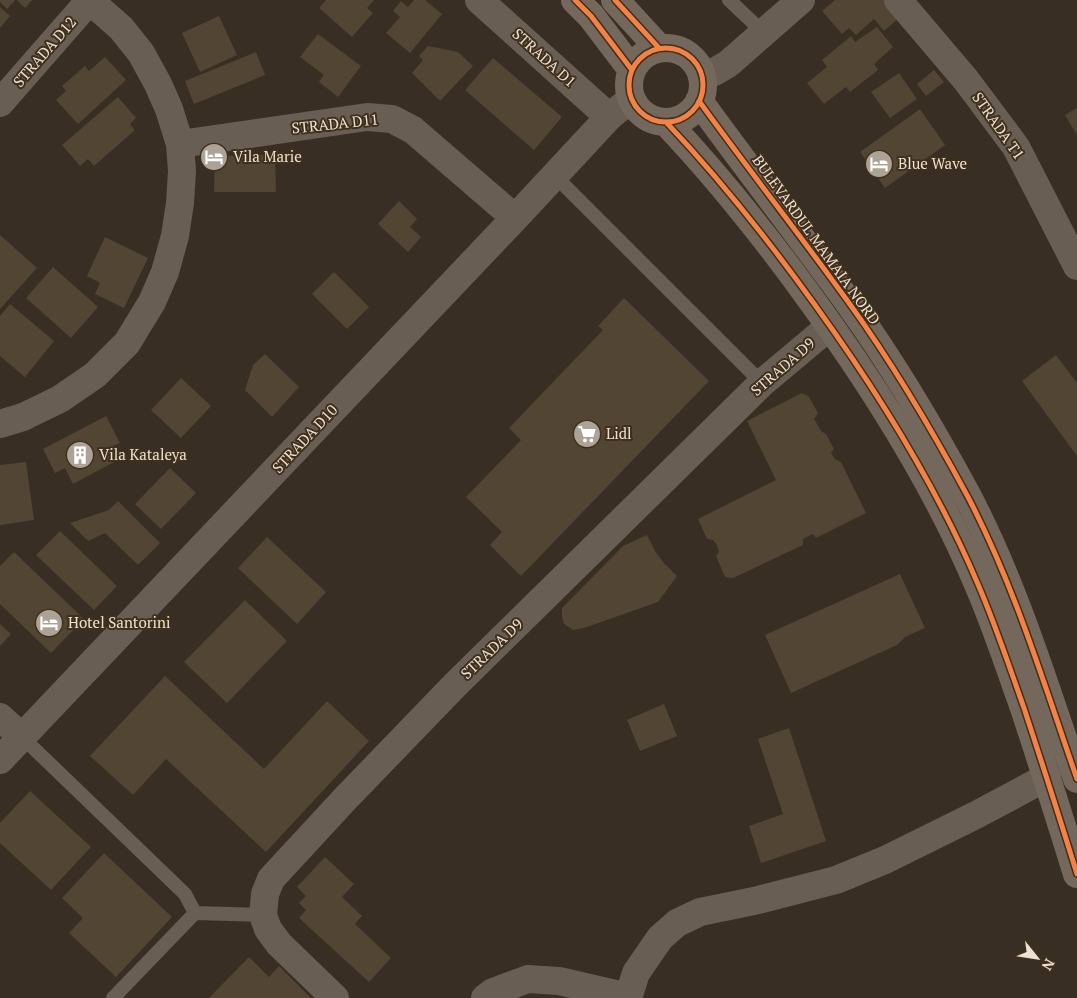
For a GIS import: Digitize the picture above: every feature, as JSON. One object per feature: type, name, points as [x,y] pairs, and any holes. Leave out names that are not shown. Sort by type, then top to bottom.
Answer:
[{"type":"main road","points":[[574,0],[591,16],[632,70]]},
{"type":"main road","points":[[615,0],[659,48]]},
{"type":"main road","points":[[659,48],[670,48],[686,54],[694,61],[701,88],[694,109],[686,116],[666,122],[655,121],[645,116],[637,109],[628,89],[632,70],[638,60],[648,52],[659,48]]},
{"type":"main road","name":"BULEVARDUL MAMAIA NORD","points":[[701,88],[756,179],[850,304],[892,367],[934,436],[969,499],[1024,622],[1076,772]]},
{"type":"main road","points":[[666,122],[693,150],[781,258],[830,326],[869,382],[905,440],[945,513],[976,579],[998,633],[1047,777],[1077,874]]},
{"type":"street","points":[[0,424],[23,417],[60,399],[95,375],[127,343],[152,302],[165,272],[175,236],[182,171],[180,144],[170,109],[141,53],[120,28],[90,0]]},
{"type":"street","name":"STRADA D12","points":[[0,103],[90,0]]},
{"type":"street","name":"STRADA D1","points":[[479,0],[609,117]]},
{"type":"street","points":[[701,88],[714,72],[728,64],[800,0]]},
{"type":"street","name":"STRADA T1","points":[[898,0],[966,80],[1016,147],[1077,266]]},
{"type":"street","name":"STRADA D10","points":[[0,760],[609,117],[631,99]]},
{"type":"street","name":"STRADA D11","points":[[180,144],[367,118],[392,118],[413,130],[515,218]]},
{"type":"street","name":"STRADA D9","points":[[263,915],[264,894],[271,880],[344,800],[455,685],[762,383],[830,326]]},
{"type":"street","points":[[0,717],[22,737]]},
{"type":"street","points":[[486,998],[493,992],[528,979],[559,981],[628,998],[636,973],[660,938],[678,923],[700,912],[754,901],[836,880],[884,860],[976,815],[1047,777]]},
{"type":"street","points":[[263,915],[268,929],[279,944],[334,998]]},
{"type":"lane","points":[[728,0],[764,33]]},
{"type":"lane","points":[[555,176],[762,383]]},
{"type":"lane","points":[[22,737],[185,894],[195,913]]},
{"type":"lane","points":[[113,998],[195,913],[263,915]]},
{"type":"building","points":[[0,0],[15,0],[7,9]]},
{"type":"building","points":[[17,0],[32,0],[25,8]]},
{"type":"building","points":[[326,0],[374,0],[367,8],[373,13],[352,37],[319,8]]},
{"type":"building","points":[[414,0],[425,0],[442,14],[410,53],[386,33],[400,17],[393,11],[401,1],[408,7]]},
{"type":"building","points":[[835,0],[884,0],[899,18],[884,31],[874,19],[856,35],[849,28],[842,34],[822,11]]},
{"type":"building","points":[[0,7],[10,16],[0,28]]},
{"type":"building","points":[[219,16],[237,55],[200,72],[182,33]]},
{"type":"building","points":[[877,27],[893,47],[874,64],[878,70],[850,92],[846,87],[824,104],[807,83],[827,67],[822,60],[851,36],[855,42]]},
{"type":"building","points":[[318,34],[361,66],[338,97],[319,82],[324,75],[300,57]]},
{"type":"building","points":[[428,46],[458,52],[473,66],[440,101],[412,73],[423,60],[419,56]]},
{"type":"building","points":[[256,52],[265,75],[194,104],[185,81]]},
{"type":"building","points":[[105,57],[126,80],[78,124],[56,100],[66,91],[62,86],[85,66],[89,71]]},
{"type":"building","points":[[493,58],[562,117],[534,150],[465,90]]},
{"type":"building","points":[[934,70],[944,82],[926,96],[917,84]]},
{"type":"building","points":[[899,73],[917,99],[890,118],[871,92]]},
{"type":"building","points":[[118,97],[136,118],[130,124],[135,130],[94,166],[88,159],[80,166],[62,145]]},
{"type":"building","points":[[1077,108],[1077,135],[1065,115]]},
{"type":"building","points":[[920,109],[945,145],[885,188],[860,152]]},
{"type":"building","points":[[275,155],[276,192],[214,192],[215,156]]},
{"type":"building","points":[[399,201],[417,219],[410,227],[421,237],[408,252],[378,224]]},
{"type":"building","points":[[0,235],[37,268],[0,309]]},
{"type":"building","points":[[105,237],[148,258],[124,308],[95,294],[100,283],[87,276]]},
{"type":"building","points":[[53,267],[98,307],[71,338],[26,298]]},
{"type":"building","points":[[334,272],[369,307],[347,329],[312,294]]},
{"type":"building","name":"Lidl","points":[[624,298],[709,381],[521,576],[490,545],[502,532],[466,497],[521,440],[509,428],[603,330],[598,326]]},
{"type":"building","points":[[10,304],[54,341],[25,377],[0,356],[0,316]]},
{"type":"building","points":[[265,354],[299,387],[272,417],[245,390],[253,365]]},
{"type":"building","points":[[1056,355],[1077,383],[1077,456],[1022,381]]},
{"type":"building","points":[[181,378],[211,406],[181,438],[151,410]]},
{"type":"building","points":[[802,393],[809,397],[818,413],[814,419],[821,431],[826,434],[834,449],[831,453],[835,459],[841,462],[866,513],[816,538],[813,534],[803,539],[803,545],[733,578],[725,577],[716,556],[719,552],[717,545],[713,540],[707,539],[698,519],[776,480],[747,421]]},
{"type":"building","name":"Vila Kataleya","points":[[106,416],[120,443],[111,447],[118,460],[73,484],[65,468],[55,473],[43,449]]},
{"type":"building","points":[[26,462],[34,520],[0,525],[0,465]]},
{"type":"building","points":[[170,468],[196,493],[161,529],[135,504]]},
{"type":"building","points":[[118,501],[160,543],[138,565],[105,533],[88,541],[70,523],[109,510]]},
{"type":"building","points":[[60,531],[117,586],[94,610],[36,555]]},
{"type":"building","points":[[647,535],[663,562],[677,576],[658,602],[584,628],[573,630],[564,624],[562,608],[623,546]]},
{"type":"building","points":[[267,537],[326,592],[297,624],[238,568]]},
{"type":"building","points":[[14,552],[84,619],[51,653],[0,604],[0,566]]},
{"type":"building","points":[[900,574],[925,628],[905,637],[897,645],[791,693],[765,635]]},
{"type":"building","points":[[245,600],[287,641],[227,703],[184,662]]},
{"type":"building","points":[[0,624],[11,634],[0,646]]},
{"type":"building","points":[[165,676],[264,769],[327,701],[369,741],[266,852],[166,759],[133,795],[90,756]]},
{"type":"building","points":[[664,704],[677,736],[640,751],[627,720]]},
{"type":"building","points":[[789,728],[826,841],[761,863],[749,826],[783,814],[758,739]]},
{"type":"building","points":[[30,791],[91,847],[51,890],[0,843],[0,823]]},
{"type":"building","points":[[104,853],[172,917],[116,977],[69,933],[83,918],[62,898]]},
{"type":"building","points":[[325,857],[354,884],[342,897],[362,916],[355,924],[391,958],[369,982],[299,918],[306,910],[299,903],[306,896],[297,887]]},
{"type":"building","points":[[249,957],[269,977],[279,966],[311,998],[209,998]]},
{"type":"cycle path","points":[[575,0],[591,16],[632,70]]},
{"type":"cycle path","points":[[615,0],[659,48]]},
{"type":"cycle path","points":[[666,48],[687,54],[697,64],[703,85],[697,106],[687,116],[666,122],[645,116],[635,106],[629,85],[635,64],[645,54],[666,48]]},
{"type":"cycle path","points":[[699,101],[865,326],[926,422],[968,497],[985,531],[1014,601],[1077,779]]},
{"type":"cycle path","points":[[666,122],[725,188],[798,281],[861,371],[924,474],[961,545],[990,613],[1024,708],[1077,874]]},
{"type":"place","name":"Vila Marie","points":[[214,157]]},
{"type":"place","name":"Blue Wave","points":[[879,164]]},
{"type":"place","name":"Lidl","points":[[587,434]]},
{"type":"place","name":"Vila Kataleya","points":[[80,455]]},
{"type":"place","name":"Hotel Santorini","points":[[49,623]]}]
